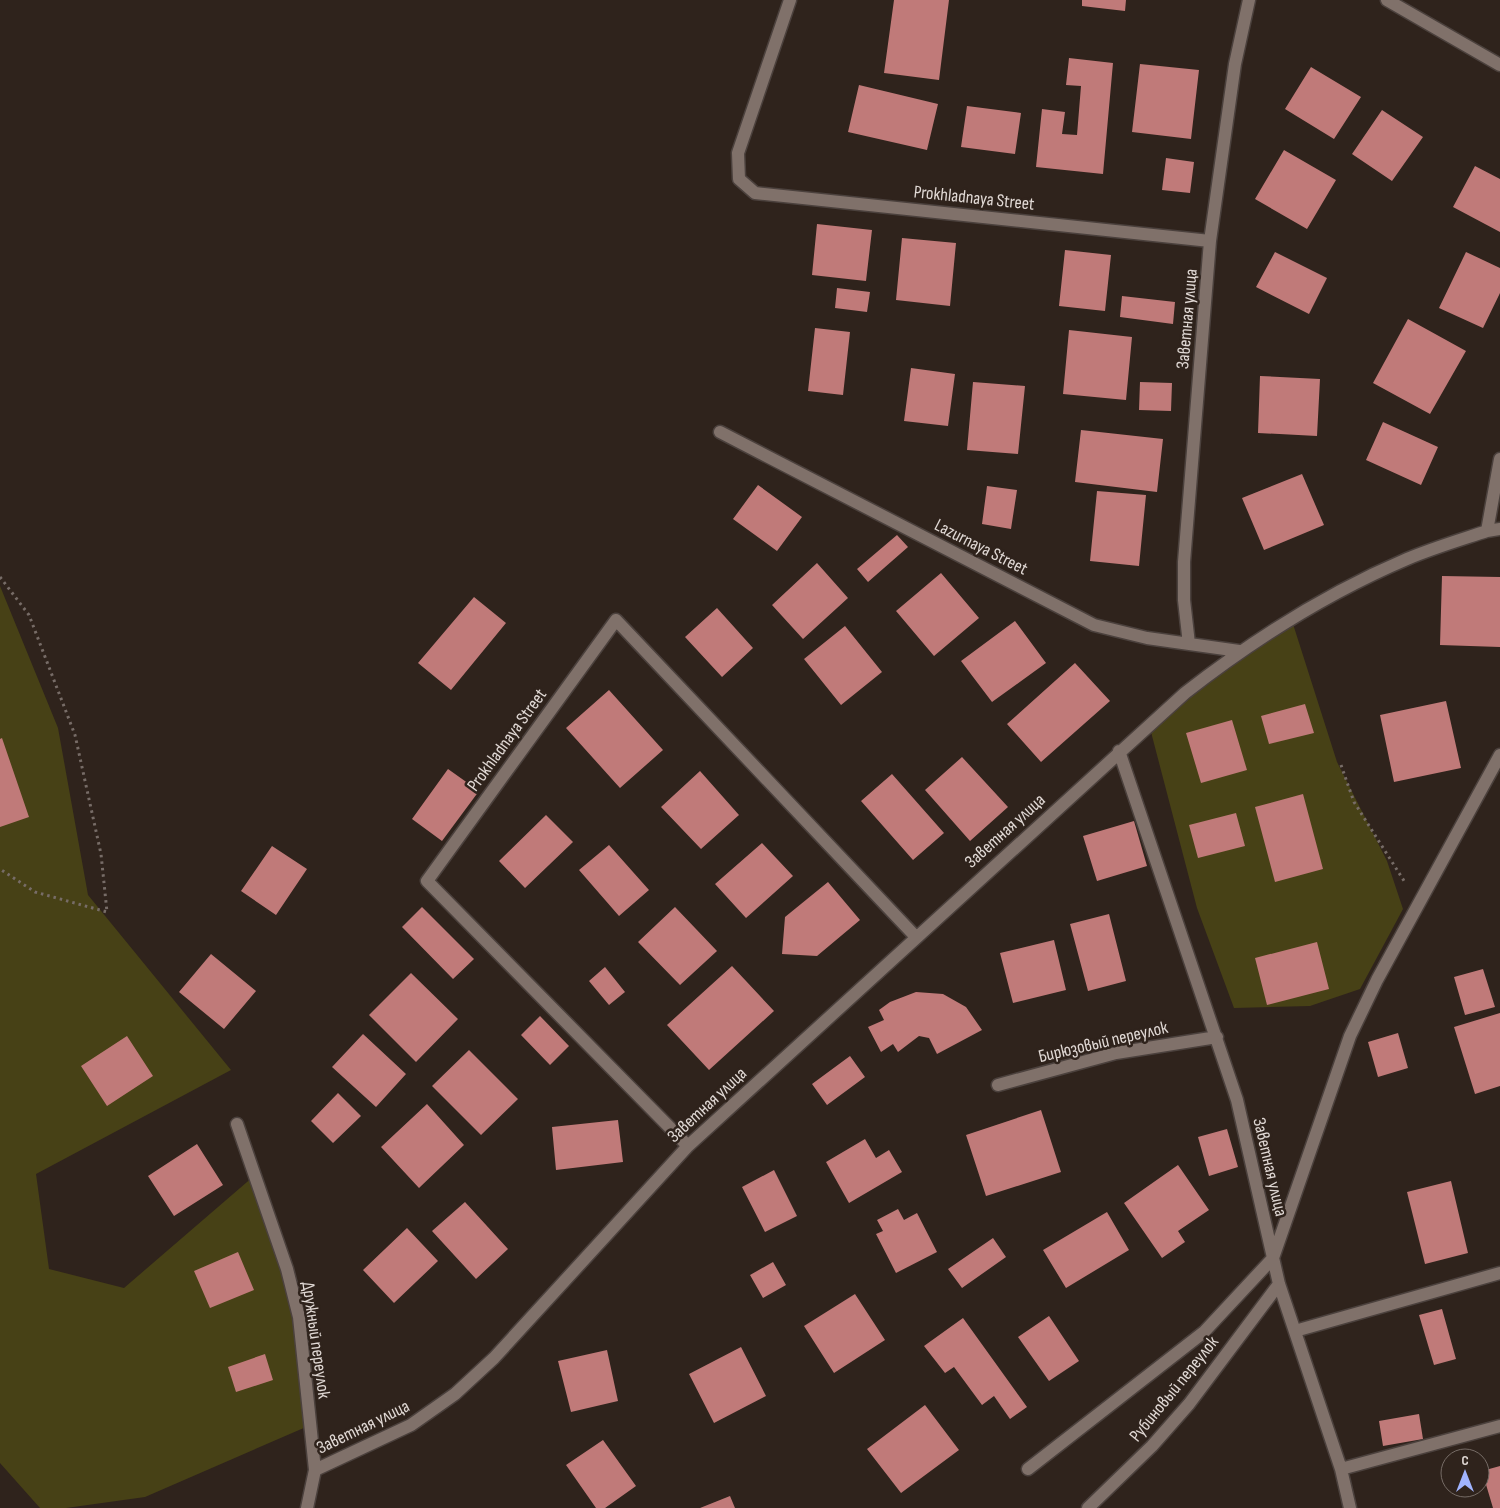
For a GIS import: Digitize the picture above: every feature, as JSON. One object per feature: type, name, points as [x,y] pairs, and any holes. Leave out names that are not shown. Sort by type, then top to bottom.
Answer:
[{"type":"street","name":"Prokhladnaya Street","points":[[790,0],[738,153],[739,179],[755,193],[1210,241]]},
{"type":"street","name":"Заветная улица","points":[[1189,644],[1184,600],[1184,562],[1210,241],[1235,64],[1249,0]]},
{"type":"street","points":[[1387,0],[1500,65]]},
{"type":"street","name":"Lazurnaya Street","points":[[720,432],[1094,625],[1147,638],[1239,651]]},
{"type":"street","points":[[1487,531],[1500,459]]},
{"type":"street","name":"Заветная улица","points":[[315,1470],[412,1425],[455,1394],[494,1358],[688,1146],[915,936],[1185,693],[1239,651],[1334,594],[1407,559],[1487,531],[1500,529]]},
{"type":"street","name":"Prokhladnaya Street","points":[[688,1146],[427,881],[616,620],[915,936]]},
{"type":"street","name":"Заветная улица","points":[[1119,751],[1237,1100],[1279,1284],[1341,1469],[1350,1508]]},
{"type":"street","points":[[1028,1469],[1204,1332],[1274,1258],[1350,1036],[1378,980],[1500,755]]},
{"type":"street","name":"Бирюзовый переулок","points":[[998,1085],[1116,1053],[1217,1037]]},
{"type":"street","name":"Дружный переулок","points":[[237,1124],[287,1269],[298,1317],[315,1470],[307,1508]]},
{"type":"street","points":[[1295,1331],[1500,1273]]},
{"type":"street","name":"Рубиновый переулок","points":[[1088,1508],[1152,1446],[1189,1404],[1279,1284]]},
{"type":"street","points":[[1341,1469],[1500,1426]]},
{"type":"path","points":[[0,577],[29,615],[75,735],[101,854],[108,912],[35,892],[0,868]]},
{"type":"path","points":[[1341,765],[1354,802],[1420,905]]},
{"type":"shaded area","points":[[0,586],[58,728],[88,895],[231,1070],[36,1174],[49,1269],[124,1288],[254,1176],[289,1255],[306,1427],[145,1497],[66,1508],[40,1508],[0,1463]]},
{"type":"shaded area","points":[[1293,624],[1337,762],[1387,861],[1403,909],[1360,989],[1310,1006],[1234,1008],[1197,908],[1151,732],[1233,660]]},
{"type":"building","points":[[894,0],[949,0],[939,80],[884,73]]},
{"type":"building","points":[[1082,0],[1126,0],[1125,11],[1082,6]]},
{"type":"building","points":[[1069,58],[1113,63],[1103,174],[1036,167],[1042,109],[1065,112],[1062,134],[1077,135],[1081,86],[1066,85]]},
{"type":"building","points":[[1140,64],[1199,70],[1191,139],[1132,132]]},
{"type":"building","points":[[1311,67],[1361,97],[1334,139],[1285,109]]},
{"type":"building","points":[[859,85],[938,104],[927,150],[848,132]]},
{"type":"building","points":[[967,106],[1021,113],[1015,154],[961,147]]},
{"type":"building","points":[[1382,110],[1423,137],[1392,181],[1352,154]]},
{"type":"building","points":[[1284,150],[1336,180],[1307,229],[1255,199]]},
{"type":"building","points":[[1166,158],[1194,162],[1190,193],[1162,190]]},
{"type":"building","points":[[1475,166],[1500,179],[1500,232],[1453,207]]},
{"type":"building","points":[[817,224],[872,230],[866,281],[812,275]]},
{"type":"building","points":[[902,238],[956,243],[950,306],[896,300]]},
{"type":"building","points":[[1065,250],[1111,255],[1105,311],[1059,306]]},
{"type":"building","points":[[1275,252],[1327,278],[1309,314],[1256,287]]},
{"type":"building","points":[[1466,252],[1500,268],[1500,293],[1483,328],[1439,308]]},
{"type":"building","points":[[837,288],[870,292],[867,312],[835,308]]},
{"type":"building","points":[[1122,296],[1175,302],[1173,324],[1120,317]]},
{"type":"building","points":[[1408,319],[1466,351],[1430,414],[1373,383]]},
{"type":"building","points":[[815,328],[850,332],[843,395],[808,391]]},
{"type":"building","points":[[1069,330],[1132,337],[1126,400],[1063,394]]},
{"type":"building","points":[[911,368],[955,374],[948,426],[904,421]]},
{"type":"building","points":[[1260,376],[1320,379],[1317,436],[1258,433]]},
{"type":"building","points":[[973,382],[1025,386],[1018,454],[967,450]]},
{"type":"building","points":[[1140,382],[1172,383],[1171,411],[1139,410]]},
{"type":"building","points":[[1383,422],[1438,447],[1421,485],[1366,460]]},
{"type":"building","points":[[1081,430],[1163,439],[1157,492],[1075,482]]},
{"type":"building","points":[[1302,474],[1324,525],[1264,550],[1242,498]]},
{"type":"building","points":[[758,485],[802,517],[777,551],[733,519]]},
{"type":"building","points":[[987,486],[1017,490],[1011,529],[982,524]]},
{"type":"building","points":[[1097,491],[1146,495],[1139,566],[1090,561]]},
{"type":"building","points":[[897,535],[908,547],[868,582],[857,569]]},
{"type":"building","points":[[817,563],[848,598],[803,639],[772,605]]},
{"type":"building","points":[[941,573],[979,618],[934,656],[896,611]]},
{"type":"building","points":[[1442,576],[1500,577],[1500,647],[1440,645]]},
{"type":"building","points":[[474,597],[506,623],[451,690],[418,663]]},
{"type":"building","points":[[717,608],[753,648],[722,677],[685,637]]},
{"type":"building","points":[[1015,621],[1046,663],[992,702],[961,661]]},
{"type":"building","points":[[845,626],[882,672],[841,705],[804,659]]},
{"type":"building","points":[[1075,663],[1110,701],[1041,762],[1007,724]]},
{"type":"building","points":[[609,690],[663,750],[620,788],[566,728]]},
{"type":"building","points":[[1446,701],[1461,768],[1394,782],[1380,715]]},
{"type":"building","points":[[1305,704],[1314,733],[1269,744],[1261,716]]},
{"type":"building","points":[[1232,720],[1247,770],[1201,783],[1186,733]]},
{"type":"building","points":[[2,738],[29,817],[0,827],[0,739]]},
{"type":"building","points":[[962,757],[1008,807],[970,841],[925,790]]},
{"type":"building","points":[[448,769],[479,791],[442,841],[412,819]]},
{"type":"building","points":[[700,771],[739,815],[701,849],[661,807]]},
{"type":"building","points":[[892,774],[944,833],[913,860],[861,801]]},
{"type":"building","points":[[1303,794],[1323,869],[1275,882],[1255,807]]},
{"type":"building","points":[[1236,813],[1245,846],[1198,858],[1189,825]]},
{"type":"building","points":[[546,815],[573,842],[525,888],[499,861]]},
{"type":"building","points":[[1134,821],[1147,866],[1097,881],[1083,836]]},
{"type":"building","points":[[762,843],[793,876],[746,918],[715,884]]},
{"type":"building","points":[[609,845],[649,890],[619,916],[579,870]]},
{"type":"building","points":[[272,846],[307,869],[276,915],[241,891]]},
{"type":"building","points":[[828,882],[860,920],[817,956],[782,954],[785,917]]},
{"type":"building","points":[[422,907],[474,959],[453,979],[402,927]]},
{"type":"building","points":[[675,907],[717,951],[680,985],[638,942]]},
{"type":"building","points":[[1109,914],[1126,981],[1088,991],[1070,924]]},
{"type":"building","points":[[1054,940],[1066,990],[1013,1003],[1000,953]]},
{"type":"building","points":[[1317,942],[1329,989],[1267,1005],[1255,958]]},
{"type":"building","points":[[211,954],[256,991],[224,1029],[179,992]]},
{"type":"building","points":[[732,966],[774,1011],[709,1070],[667,1025]]},
{"type":"building","points":[[605,967],[625,992],[609,1005],[589,981]]},
{"type":"building","points":[[1483,969],[1495,1007],[1465,1015],[1454,977]]},
{"type":"building","points":[[411,973],[458,1019],[416,1062],[369,1015]]},
{"type":"building","points":[[916,992],[943,994],[966,1007],[982,1030],[937,1054],[929,1038],[919,1036],[898,1052],[893,1044],[881,1052],[868,1027],[884,1020],[879,1010],[890,1002]]},
{"type":"building","points":[[1500,1013],[1500,1086],[1475,1094],[1454,1027]]},
{"type":"building","points":[[540,1016],[569,1046],[550,1065],[521,1035]]},
{"type":"building","points":[[1398,1033],[1408,1068],[1378,1077],[1368,1042]]},
{"type":"building","points":[[363,1034],[406,1074],[376,1107],[332,1067]]},
{"type":"building","points":[[127,1036],[153,1076],[107,1106],[81,1066]]},
{"type":"building","points":[[469,1050],[518,1099],[481,1135],[432,1086]]},
{"type":"building","points":[[850,1056],[865,1077],[827,1105],[812,1084]]},
{"type":"building","points":[[338,1093],[361,1116],[333,1143],[311,1121]]},
{"type":"building","points":[[427,1104],[464,1145],[419,1188],[381,1147]]},
{"type":"building","points":[[1041,1110],[1061,1172],[986,1196],[966,1135]]},
{"type":"building","points":[[618,1120],[623,1162],[556,1170],[552,1127]]},
{"type":"building","points":[[1227,1129],[1238,1167],[1209,1176],[1198,1137]]},
{"type":"building","points":[[865,1139],[876,1158],[889,1150],[902,1172],[849,1203],[826,1162]]},
{"type":"building","points":[[197,1144],[223,1185],[174,1216],[148,1176]]},
{"type":"building","points":[[1178,1165],[1209,1210],[1178,1231],[1185,1242],[1162,1258],[1124,1203]]},
{"type":"building","points":[[774,1170],[797,1216],[765,1232],[742,1187]]},
{"type":"building","points":[[1451,1181],[1468,1253],[1425,1264],[1407,1192]]},
{"type":"building","points":[[465,1202],[508,1249],[476,1279],[432,1231]]},
{"type":"building","points":[[898,1209],[904,1220],[917,1213],[937,1252],[896,1273],[876,1234],[883,1231],[877,1220]]},
{"type":"building","points":[[1107,1212],[1129,1250],[1066,1288],[1043,1250]]},
{"type":"building","points":[[407,1228],[438,1261],[394,1303],[363,1270]]},
{"type":"building","points":[[993,1238],[1006,1257],[962,1288],[948,1269]]},
{"type":"building","points":[[238,1252],[254,1290],[210,1308],[194,1271]]},
{"type":"building","points":[[773,1262],[786,1285],[763,1298],[750,1275]]},
{"type":"building","points":[[855,1294],[885,1340],[834,1373],[804,1326]]},
{"type":"building","points":[[1442,1309],[1456,1359],[1434,1365],[1419,1315]]},
{"type":"building","points":[[1049,1316],[1079,1361],[1049,1381],[1018,1337]]},
{"type":"building","points":[[963,1318],[1027,1407],[1010,1419],[994,1396],[982,1405],[954,1367],[945,1373],[924,1346]]},
{"type":"building","points":[[741,1347],[766,1396],[714,1423],[689,1374]]},
{"type":"building","points":[[607,1350],[618,1401],[571,1412],[558,1361]]},
{"type":"building","points":[[265,1354],[273,1380],[236,1392],[228,1367]]},
{"type":"building","points":[[925,1405],[959,1450],[901,1493],[867,1449]]},
{"type":"building","points":[[1419,1414],[1423,1439],[1383,1446],[1379,1421]]},
{"type":"building","points":[[603,1440],[636,1486],[605,1508],[596,1508],[566,1465]]},
{"type":"building","points":[[1500,1466],[1500,1508],[1493,1508],[1490,1498],[1490,1469]]},
{"type":"building","points":[[730,1496],[735,1508],[700,1508]]}]
